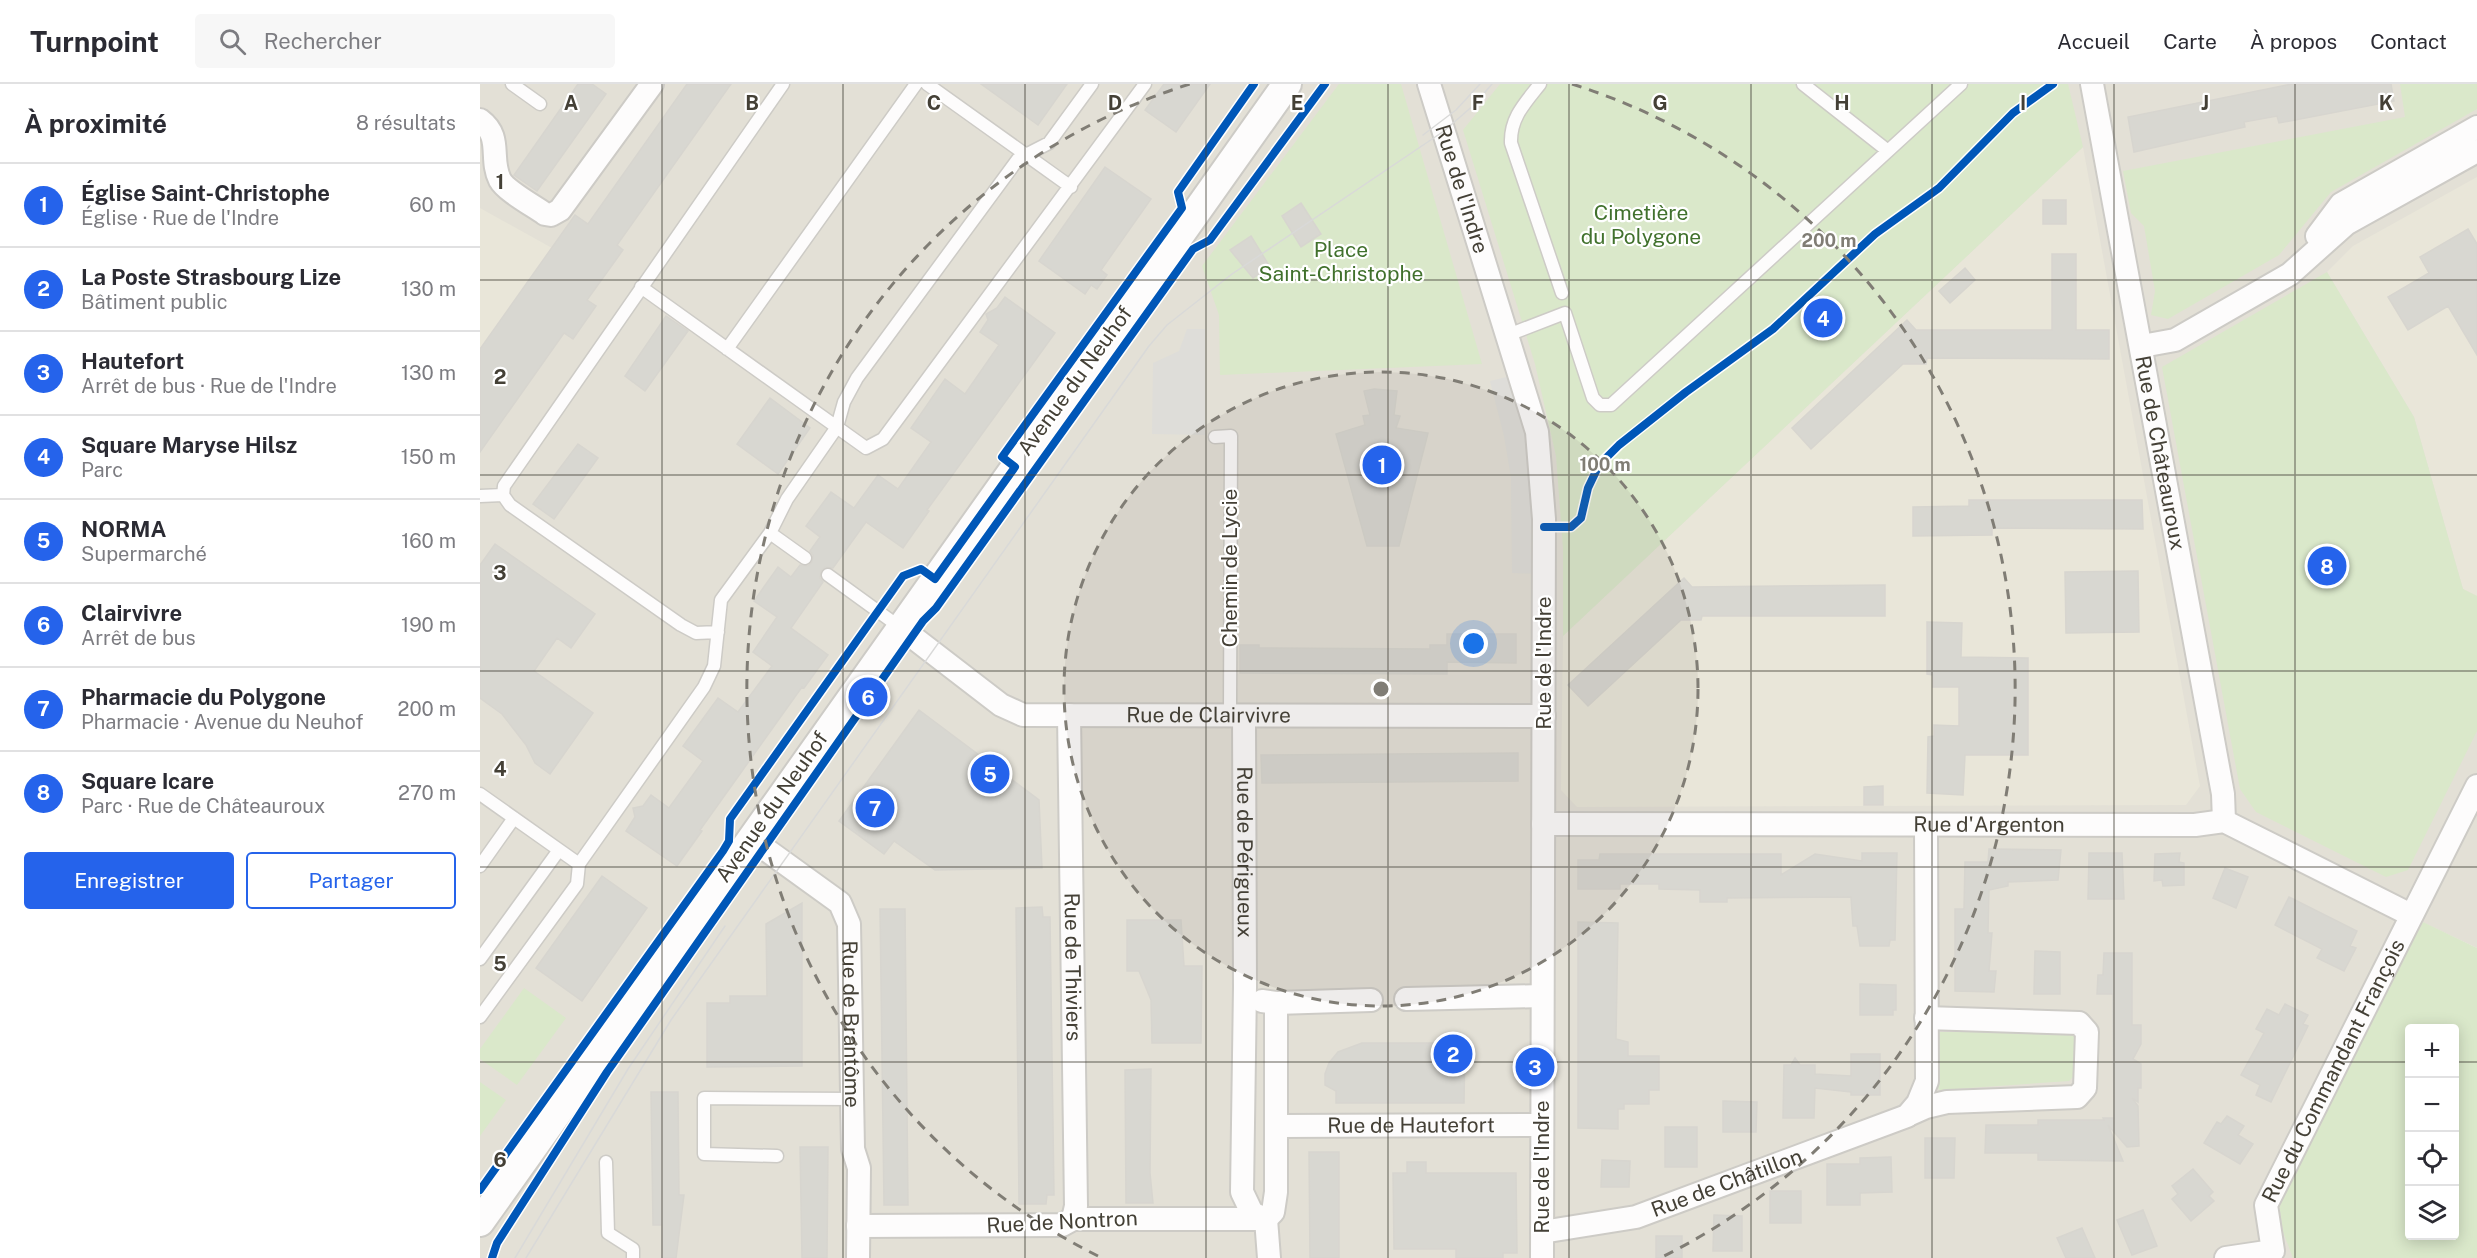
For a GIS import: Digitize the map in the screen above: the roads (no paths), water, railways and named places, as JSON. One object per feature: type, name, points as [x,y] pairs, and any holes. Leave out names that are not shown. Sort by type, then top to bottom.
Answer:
[{"type":"street","points":[[480,120],[493,133],[497,169],[504,184],[545,214],[551,215],[560,210],[652,84]]},
{"type":"street","name":"Avenue du Neuhof","points":[[480,1222],[750,838],[1287,84]]},
{"type":"street","name":"Rue de l'Indre","points":[[1429,84],[1537,432],[1544,519],[1542,1258]]},
{"type":"street","name":"Rue de Châteauroux","points":[[2092,84],[2223,794],[2224,821]]},
{"type":"street","points":[[2290,274],[2341,204],[2477,127]]},
{"type":"street","points":[[2142,346],[2175,340],[2290,274],[2346,224],[2477,151]]},
{"type":"street","name":"Rue de Clairvivre","points":[[901,628],[1011,711],[1023,714],[1237,717],[1544,716]]},
{"type":"street","name":"Rue de Thiviers","points":[[1069,715],[1076,1206],[1073,1219]]},
{"type":"street","name":"Rue de Périgueux","points":[[1237,717],[1245,987],[1242,1192],[1252,1213],[1266,1219]]},
{"type":"street","name":"Rue du Commandant François","points":[[2226,1258],[2274,1254],[2266,1205],[2477,786]]},
{"type":"street","points":[[2224,821],[2411,915]]},
{"type":"street","name":"Rue d'Argenton","points":[[1543,824],[2196,825],[2224,821]]},
{"type":"street","points":[[1907,1116],[1918,1103],[1927,1081],[1926,825]]},
{"type":"street","name":"Rue de Brantôme","points":[[750,838],[840,903],[849,924],[853,1149],[859,1168],[858,1258]]},
{"type":"street","points":[[1245,987],[1254,997],[1264,1002],[1371,1000]]},
{"type":"street","points":[[1406,999],[1542,996]]},
{"type":"street","points":[[1269,1258],[1266,1219],[1273,1212],[1275,1204],[1276,1003]]},
{"type":"street","name":"Rue de Châtillon","points":[[1542,1232],[1636,1217],[1926,1107],[1947,1102],[2077,1097],[2085,1088],[2087,1032],[2079,1023],[1926,1018]]},
{"type":"street","name":"Rue de Hautefort","points":[[1277,1126],[1542,1125]]},
{"type":"street","name":"Rue de Nontron","points":[[858,1226],[1062,1225],[1073,1219],[1266,1219]]},
{"type":"lane","points":[[512,84],[540,104]]},
{"type":"lane","points":[[718,632],[696,633],[681,625],[510,505],[503,495],[504,486],[783,84]]},
{"type":"lane","points":[[728,349],[916,84]]},
{"type":"lane","points":[[927,84],[1071,187]]},
{"type":"lane","points":[[480,1017],[577,884],[579,864],[704,687],[714,666],[721,600],[770,533],[787,499],[837,427],[844,402],[857,378],[1018,159],[1049,143],[1092,84]]},
{"type":"lane","points":[[641,287],[866,448],[883,439],[1145,84]]},
{"type":"lane","points":[[1540,84],[1516,115],[1511,129],[1511,143],[1562,293]]},
{"type":"lane","points":[[1803,84],[1888,151]]},
{"type":"lane","points":[[1508,335],[1564,314],[1593,398],[1600,405],[1611,405],[1961,84]]},
{"type":"lane","name":"Chemin de Lycie","points":[[1215,437],[1231,436],[1237,717]]},
{"type":"lane","points":[[480,496],[503,495]]},
{"type":"lane","points":[[770,533],[805,558]]},
{"type":"lane","points":[[828,575],[901,628]]},
{"type":"lane","points":[[480,794],[579,864]]},
{"type":"lane","points":[[480,866],[514,818]]},
{"type":"lane","points":[[480,959],[559,850]]},
{"type":"lane","points":[[777,1156],[704,1154],[704,1098],[852,1099]]},
{"type":"lane","points":[[606,1162],[608,1233],[633,1249],[633,1258]]},
{"type":"tram line","points":[[1423,135],[1456,110],[1480,84]]},
{"type":"tram line","points":[[526,1258],[671,1020],[1149,346],[1167,325],[1232,274],[1444,131],[1475,104],[1492,84]]},
{"type":"tram line","points":[[515,1258],[628,1069],[725,926]]},
{"type":"place","name":"Square Maryse Hilsz","points":[[1823,318]]},
{"type":"place","name":"Église Saint-Christophe","points":[[1382,465]]},
{"type":"place","name":"Square Icare","points":[[2327,566]]},
{"type":"place","name":"Clairvivre","points":[[868,697]]},
{"type":"place","name":"NORMA","points":[[990,774]]},
{"type":"place","name":"Pharmacie du Polygone","points":[[875,808]]},
{"type":"place","name":"La Poste Strasbourg Lize","points":[[1453,1054]]},
{"type":"place","name":"Hautefort","points":[[1535,1067]]},
{"type":"park label","name":"Cimetière du Polygone","points":[[1641,225]]},
{"type":"park label","name":"Place Saint-Christophe","points":[[1341,262]]}]
